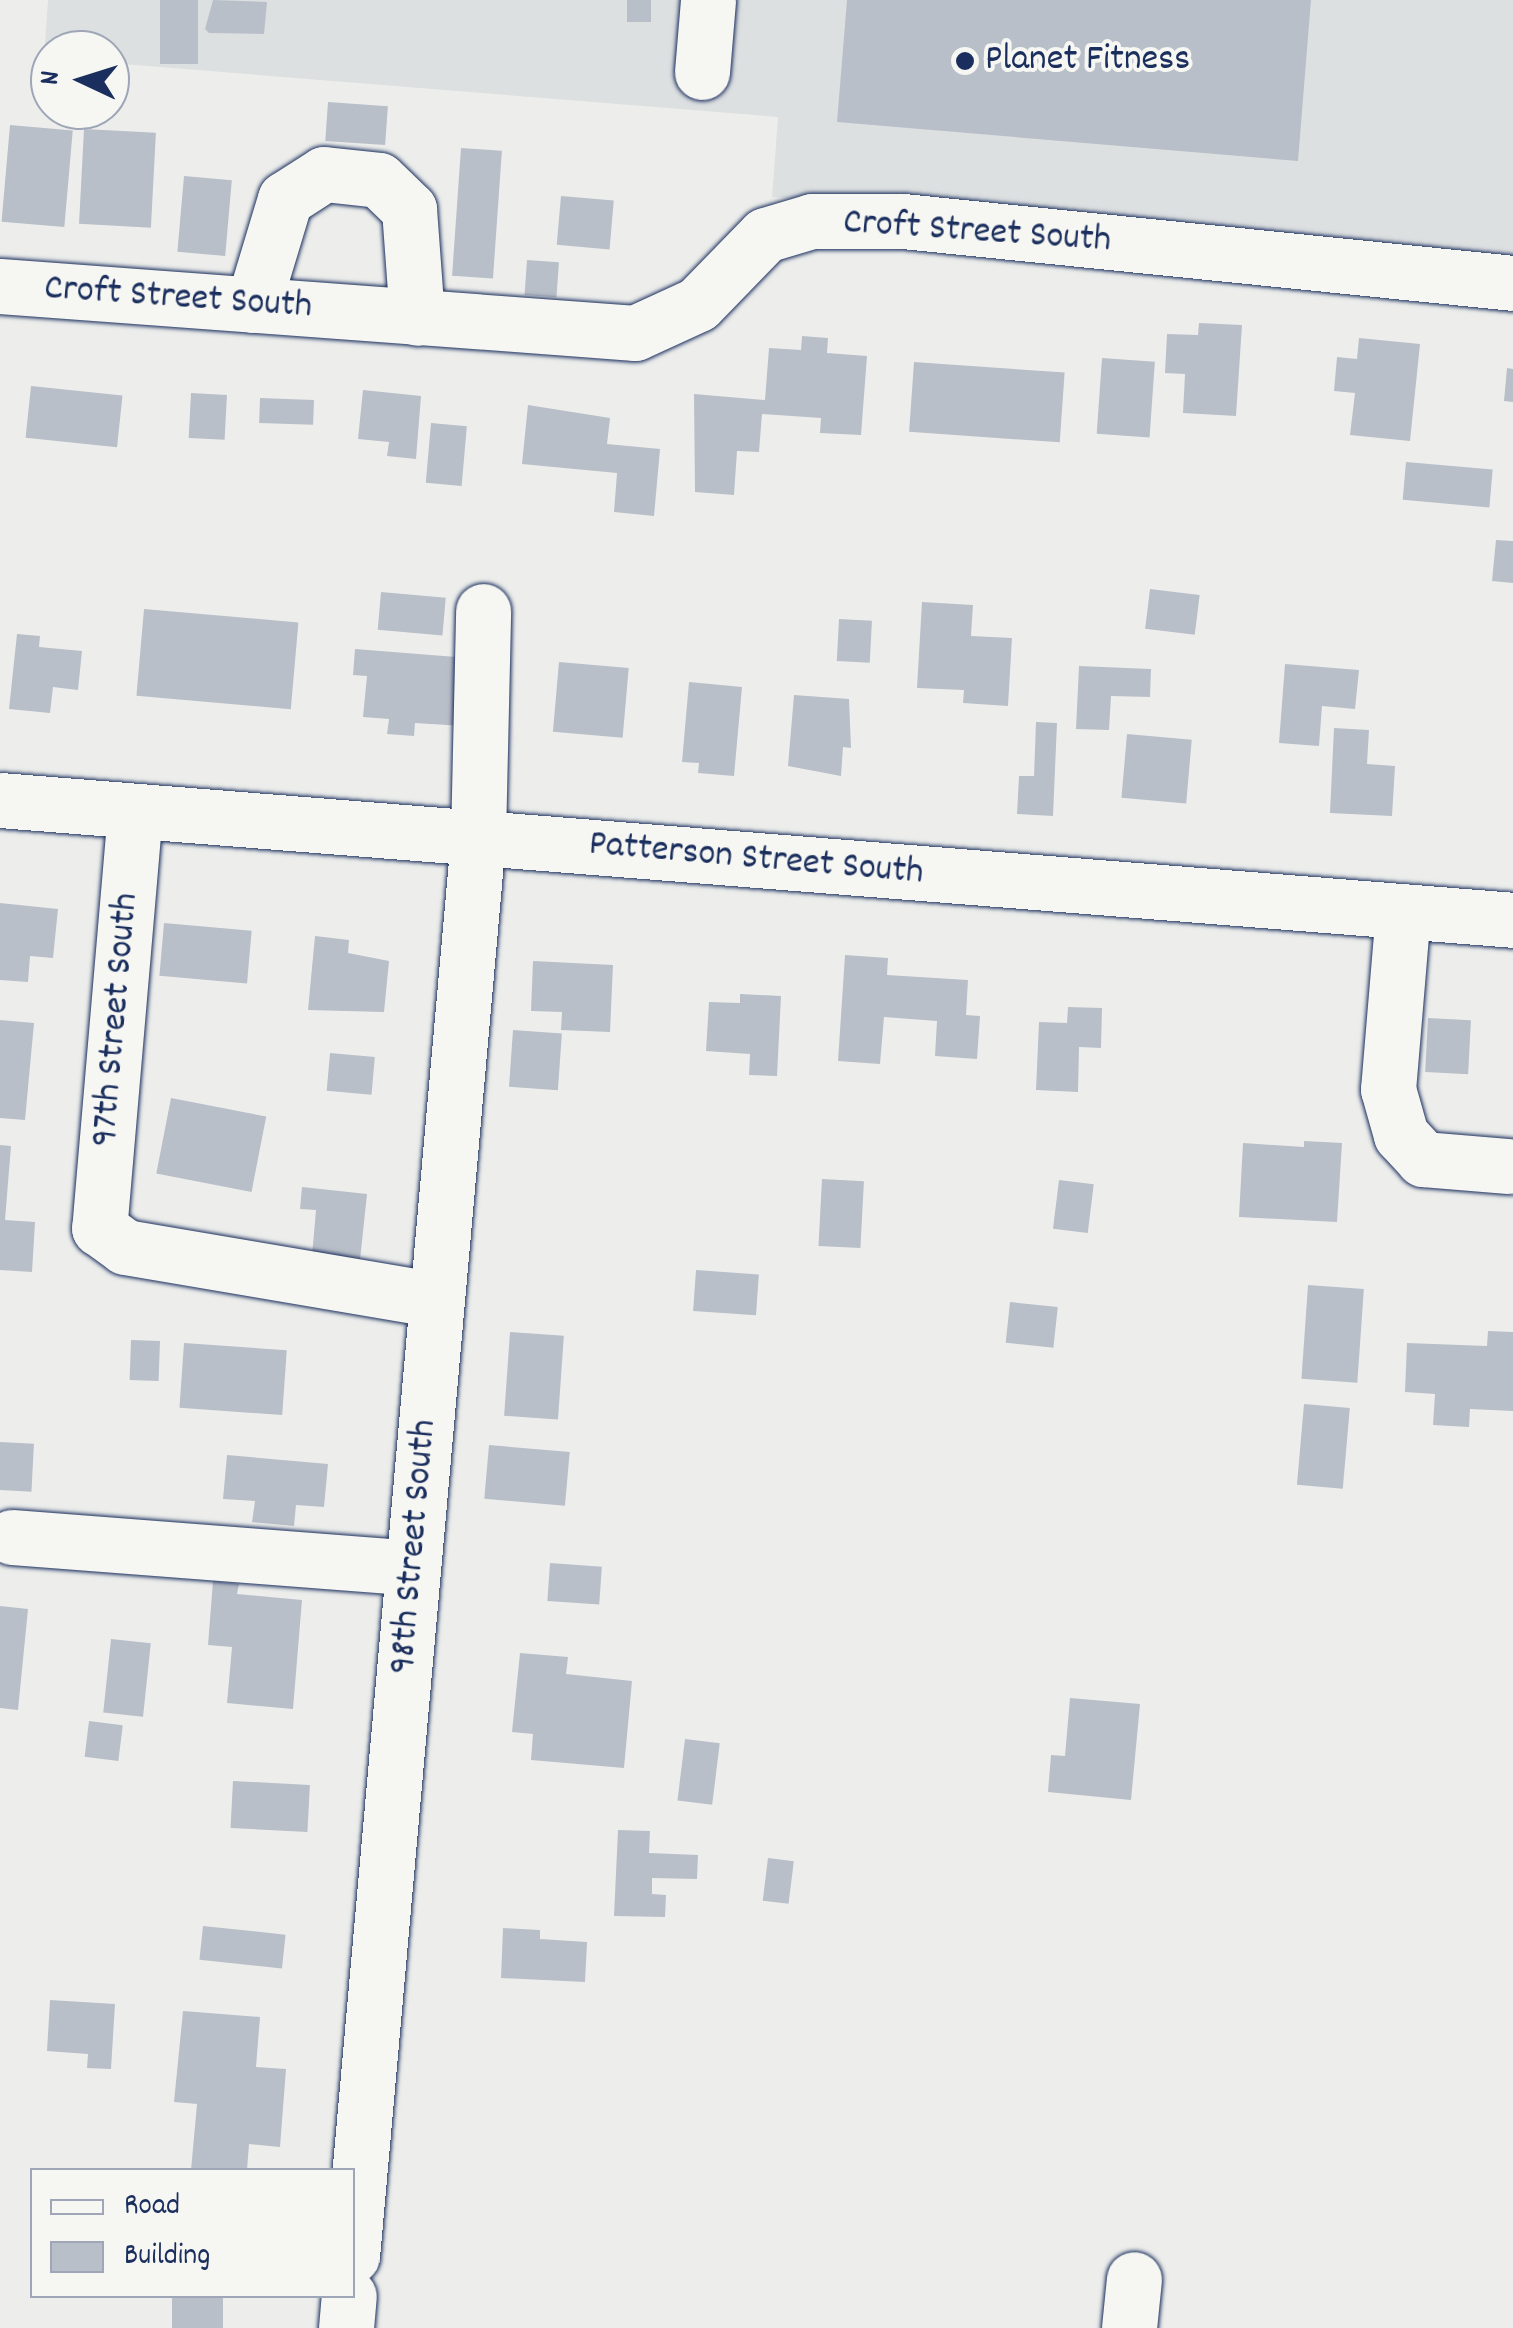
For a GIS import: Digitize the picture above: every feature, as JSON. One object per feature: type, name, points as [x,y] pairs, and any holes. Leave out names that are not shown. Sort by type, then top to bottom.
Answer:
[{"type":"street","points":[[702,72],[708,0]]},
{"type":"street","points":[[253,305],[285,199],[324,174],[379,180],[409,209],[416,318]]},
{"type":"street","name":"Croft Street South","points":[[0,286],[636,333],[698,304],[765,235],[812,222],[902,221],[1513,283]]},
{"type":"street","name":"98th Street South","points":[[355,2223],[478,838],[483,612]]},
{"type":"street","name":"Patterson Street South","points":[[0,800],[1513,920]]},
{"type":"street","name":"97th Street South","points":[[136,811],[99,1228],[125,1247],[437,1300]]},
{"type":"street","points":[[1404,912],[1388,1090],[1401,1135],[1423,1159],[1508,1166]]},
{"type":"street","points":[[12,1537],[414,1568]]},
{"type":"street","points":[[346,2328],[349,2298]]},
{"type":"shaded area","points":[[48,0],[1513,0],[1513,257],[772,197],[778,117],[130,65],[130,30],[46,30]]},
{"type":"building","points":[[160,0],[198,0],[198,64],[160,64]]},
{"type":"building","points":[[213,0],[267,2],[264,34],[209,33],[205,29]]},
{"type":"building","points":[[627,0],[651,0],[651,22],[627,22]]},
{"type":"building","points":[[847,0],[1311,0],[1298,161],[837,122]]},
{"type":"building","points":[[328,102],[388,106],[385,145],[325,141]]},
{"type":"building","points":[[10,125],[30,127],[30,130],[73,130],[64,227],[2,222]]},
{"type":"building","points":[[84,130],[156,133],[151,228],[79,224]]},
{"type":"building","points":[[461,148],[502,151],[493,279],[452,276]]},
{"type":"building","points":[[184,176],[232,180],[225,256],[177,252]]},
{"type":"building","points":[[561,196],[614,201],[610,249],[557,245]]},
{"type":"building","points":[[527,260],[559,262],[556,297],[525,295]]},
{"type":"building","points":[[1199,323],[1242,325],[1236,416],[1183,413],[1185,374],[1165,373],[1167,334],[1198,335]]},
{"type":"building","points":[[802,336],[828,338],[827,353],[867,356],[861,435],[820,433],[821,418],[762,414],[759,452],[737,451],[734,495],[695,492],[694,394],[765,400],[769,348],[801,350]]},
{"type":"building","points":[[1359,338],[1420,344],[1410,441],[1350,435],[1355,393],[1334,391],[1337,357],[1357,359]]},
{"type":"building","points":[[1102,358],[1155,362],[1150,438],[1097,434]]},
{"type":"building","points":[[914,362],[1065,373],[1060,442],[909,432]]},
{"type":"building","points":[[1507,368],[1513,369],[1513,402],[1504,401]]},
{"type":"building","points":[[31,386],[122,396],[117,447],[26,438]]},
{"type":"building","points":[[363,390],[421,396],[416,459],[387,456],[389,442],[358,439]]},
{"type":"building","points":[[191,393],[227,395],[225,440],[189,438]]},
{"type":"building","points":[[260,398],[314,400],[313,425],[259,423]]},
{"type":"building","points":[[528,405],[610,418],[607,444],[660,449],[654,516],[614,512],[617,473],[522,464]]},
{"type":"building","points":[[431,423],[467,426],[462,486],[426,483]]},
{"type":"building","points":[[1406,462],[1493,470],[1489,507],[1403,500]]},
{"type":"building","points":[[1496,540],[1513,541],[1513,583],[1492,581]]},
{"type":"building","points":[[1150,589],[1200,595],[1195,635],[1145,629]]},
{"type":"building","points":[[381,592],[446,598],[442,636],[378,630]]},
{"type":"building","points":[[922,602],[973,605],[971,636],[1012,638],[1008,706],[963,703],[964,690],[917,688]]},
{"type":"building","points":[[144,609],[298,623],[291,709],[136,696]]},
{"type":"building","points":[[839,619],[872,621],[870,663],[837,661]]},
{"type":"building","points":[[17,634],[40,636],[39,647],[82,651],[78,690],[53,687],[50,713],[9,709]]},
{"type":"building","points":[[355,649],[469,658],[463,726],[415,723],[414,736],[387,734],[389,719],[363,717],[367,676],[353,675]]},
{"type":"building","points":[[559,662],[629,668],[623,738],[553,732]]},
{"type":"building","points":[[1285,664],[1359,670],[1355,709],[1322,706],[1319,746],[1279,743]]},
{"type":"building","points":[[1079,666],[1151,669],[1150,697],[1111,696],[1109,730],[1076,729]]},
{"type":"building","points":[[689,682],[742,687],[734,776],[698,773],[699,763],[682,762]]},
{"type":"building","points":[[794,695],[849,699],[851,748],[843,747],[841,776],[788,766]]},
{"type":"building","points":[[1036,722],[1057,723],[1053,816],[1017,814],[1019,776],[1034,776]]},
{"type":"building","points":[[1334,728],[1369,730],[1367,764],[1395,766],[1392,816],[1330,813]]},
{"type":"building","points":[[1127,734],[1192,740],[1186,803],[1121,798]]},
{"type":"building","points":[[0,903],[58,909],[53,958],[30,956],[28,982],[0,980]]},
{"type":"building","points":[[164,923],[252,931],[247,983],[159,976]]},
{"type":"building","points":[[315,936],[349,940],[348,953],[389,961],[384,1012],[308,1010]]},
{"type":"building","points":[[845,955],[888,958],[887,975],[968,980],[966,1015],[980,1016],[977,1059],[935,1056],[937,1021],[884,1017],[880,1064],[838,1061]]},
{"type":"building","points":[[533,961],[613,965],[610,1032],[561,1030],[562,1012],[531,1011]]},
{"type":"building","points":[[740,994],[781,996],[777,1076],[749,1075],[750,1054],[706,1051],[709,1002],[740,1003]]},
{"type":"building","points":[[1068,1007],[1102,1008],[1101,1048],[1079,1047],[1078,1092],[1036,1090],[1039,1022],[1067,1023]]},
{"type":"building","points":[[1428,1018],[1471,1020],[1468,1074],[1425,1072]]},
{"type":"building","points":[[0,1020],[34,1023],[25,1120],[0,1118]]},
{"type":"building","points":[[513,1030],[562,1033],[558,1090],[509,1087]]},
{"type":"building","points":[[330,1053],[375,1057],[372,1095],[327,1091]]},
{"type":"building","points":[[171,1098],[266,1117],[252,1192],[156,1174]]},
{"type":"building","points":[[1304,1141],[1342,1143],[1337,1222],[1239,1217],[1243,1143],[1304,1147]]},
{"type":"building","points":[[0,1145],[11,1146],[5,1220],[35,1222],[32,1272],[0,1270]]},
{"type":"building","points":[[822,1179],[864,1181],[860,1248],[818,1246]]},
{"type":"building","points":[[1059,1180],[1094,1184],[1088,1233],[1053,1229]]},
{"type":"building","points":[[302,1187],[367,1194],[360,1260],[312,1256],[316,1210],[300,1209]]},
{"type":"building","points":[[696,1270],[759,1274],[756,1315],[693,1311]]},
{"type":"building","points":[[1308,1285],[1364,1289],[1357,1383],[1301,1379]]},
{"type":"building","points":[[1010,1302],[1058,1307],[1053,1348],[1006,1343]]},
{"type":"building","points":[[1488,1331],[1513,1332],[1513,1411],[1470,1409],[1469,1427],[1433,1425],[1435,1394],[1405,1392],[1407,1343],[1487,1346]]},
{"type":"building","points":[[510,1332],[564,1336],[558,1420],[504,1416]]},
{"type":"building","points":[[131,1340],[160,1341],[159,1381],[130,1380]]},
{"type":"building","points":[[184,1343],[287,1350],[282,1415],[179,1408]]},
{"type":"building","points":[[1304,1404],[1350,1408],[1343,1489],[1297,1485]]},
{"type":"building","points":[[0,1442],[34,1444],[31,1492],[0,1490]]},
{"type":"building","points":[[489,1445],[570,1452],[565,1506],[484,1499]]},
{"type":"building","points":[[227,1455],[328,1464],[324,1507],[296,1505],[294,1526],[252,1522],[255,1501],[223,1499]]},
{"type":"building","points":[[550,1563],[602,1567],[599,1605],[547,1601]]},
{"type":"building","points":[[213,1581],[239,1584],[237,1594],[302,1600],[293,1709],[227,1703],[232,1647],[208,1645]]},
{"type":"building","points":[[0,1606],[28,1609],[18,1710],[0,1708]]},
{"type":"building","points":[[111,1639],[151,1643],[143,1717],[103,1713]]},
{"type":"building","points":[[520,1653],[568,1657],[566,1674],[632,1681],[624,1768],[531,1760],[533,1734],[512,1732]]},
{"type":"building","points":[[1070,1698],[1140,1704],[1131,1800],[1048,1792],[1051,1755],[1065,1756]]},
{"type":"building","points":[[89,1721],[123,1725],[118,1761],[85,1757]]},
{"type":"building","points":[[685,1739],[720,1743],[712,1805],[677,1801]]},
{"type":"building","points":[[233,1781],[310,1785],[307,1832],[231,1828]]},
{"type":"building","points":[[618,1830],[650,1831],[649,1853],[698,1855],[697,1879],[652,1878],[652,1894],[666,1895],[665,1917],[614,1916]]},
{"type":"building","points":[[768,1858],[794,1861],[789,1904],[763,1901]]},
{"type":"building","points":[[203,1926],[286,1935],[282,1968],[199,1960]]},
{"type":"building","points":[[503,1928],[540,1930],[540,1939],[587,1942],[585,1982],[501,1978]]},
{"type":"building","points":[[50,2000],[115,2004],[111,2069],[87,2068],[88,2054],[47,2051]]},
{"type":"building","points":[[183,2011],[260,2017],[256,2067],[286,2069],[280,2147],[249,2144],[247,2168],[191,2168],[197,2104],[174,2102]]},
{"type":"building","points":[[172,2298],[223,2298],[223,2328],[172,2328]]},
{"type":"place","name":"Planet Fitness","points":[[965,61]]}]
